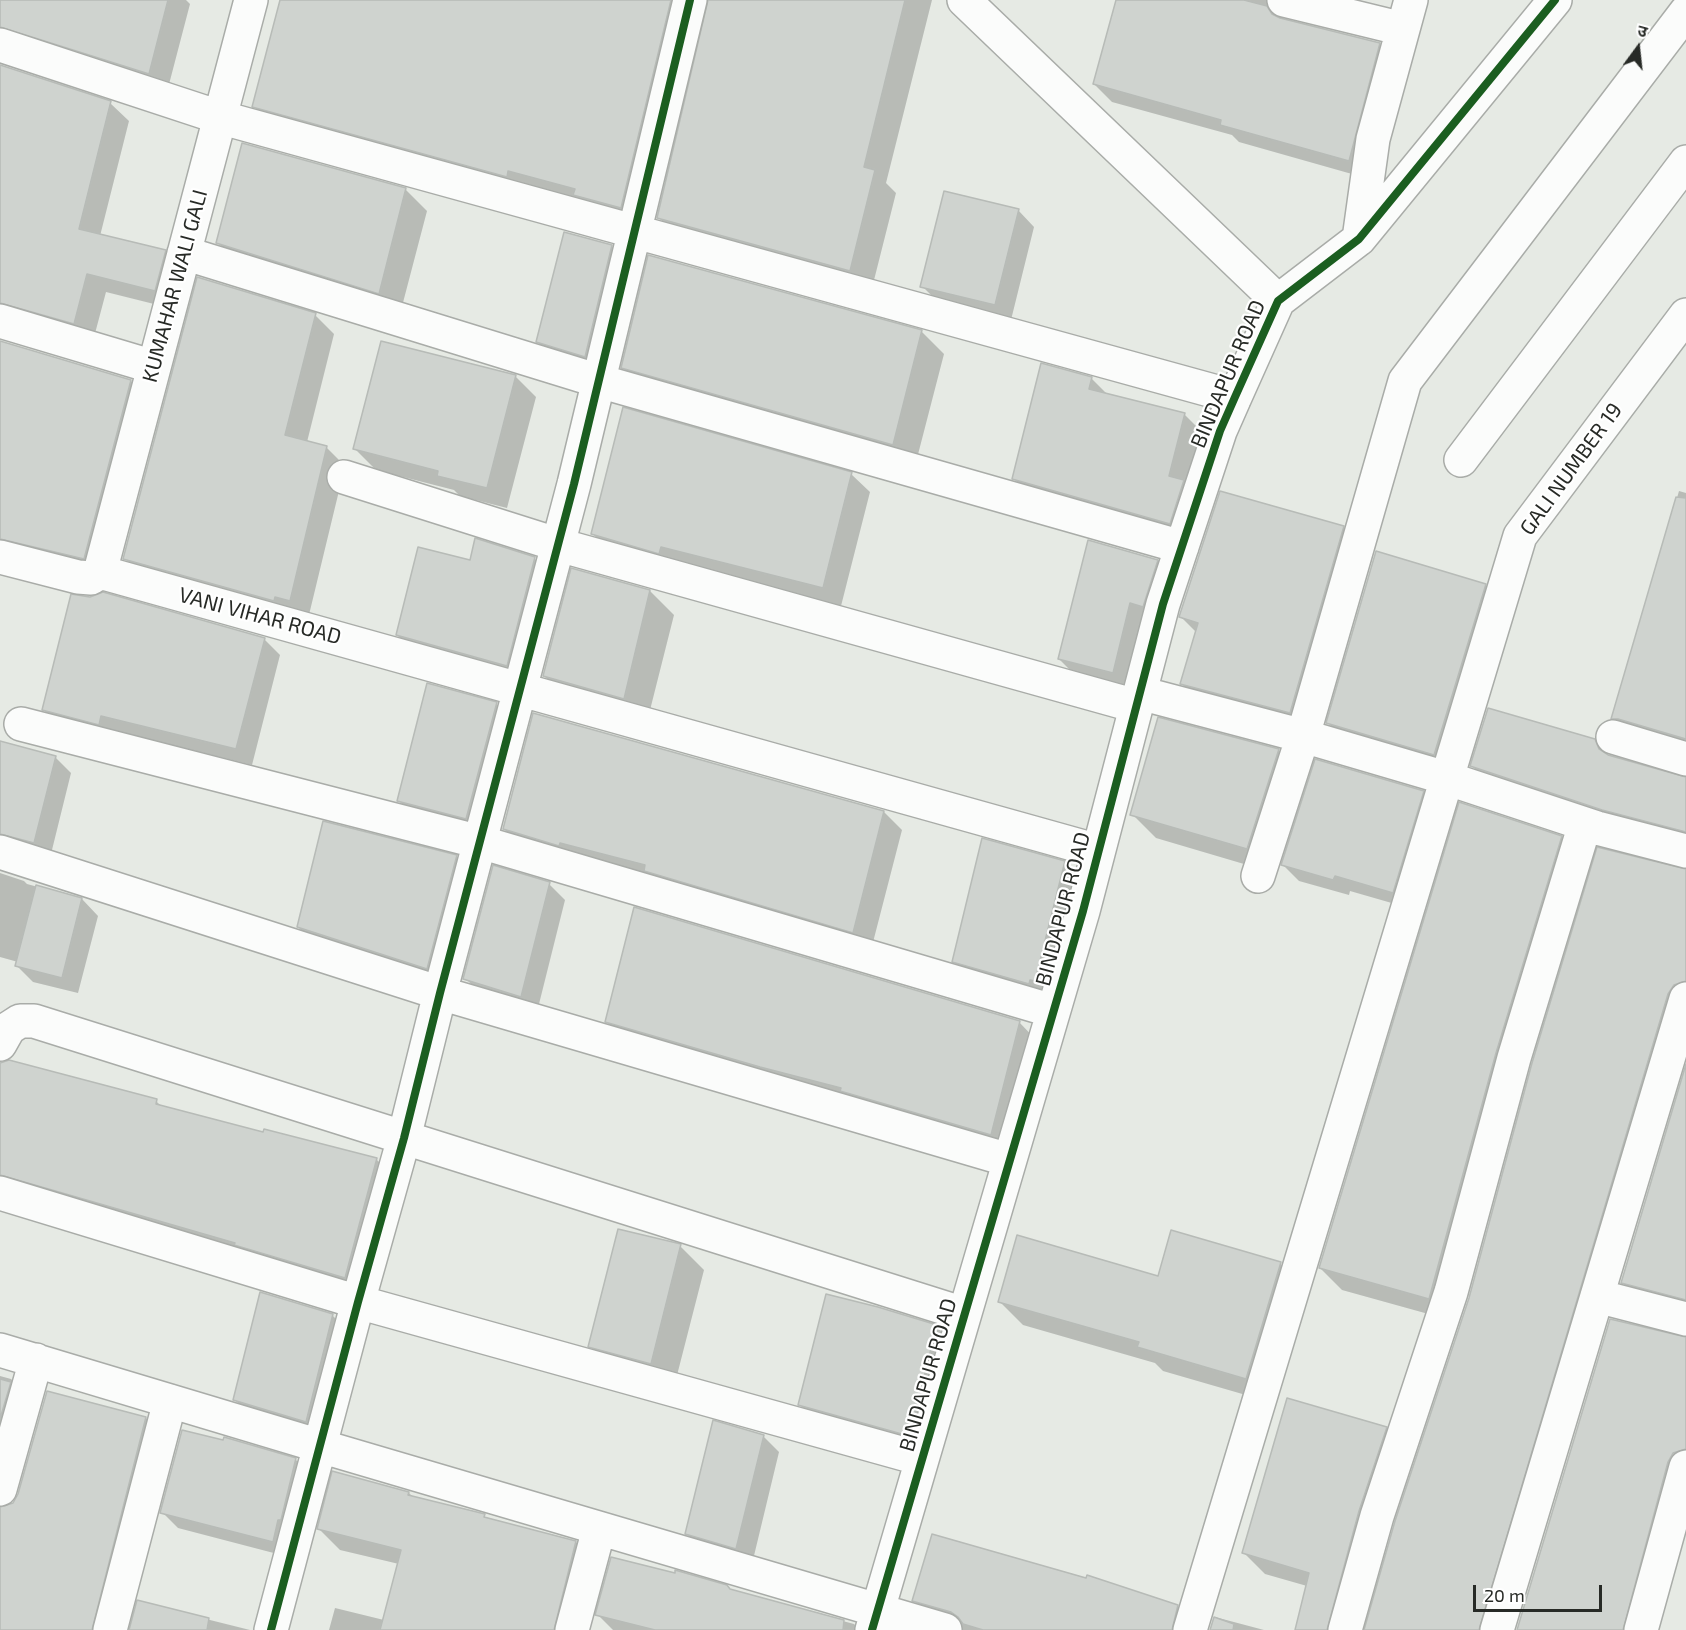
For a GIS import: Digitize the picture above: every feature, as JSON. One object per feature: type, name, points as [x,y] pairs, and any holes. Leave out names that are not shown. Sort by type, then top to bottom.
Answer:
[{"type":"street","name":"KUMAHAR WALI GALI","points":[[100,572],[250,0]]},
{"type":"street","points":[[271,1630],[404,1138],[440,993],[559,545],[690,0]]},
{"type":"street","points":[[964,0],[1278,301]]},
{"type":"street","points":[[1284,0],[1407,14],[1373,139],[1359,239]]},
{"type":"street","name":"BINDAPUR ROAD","points":[[875,1620],[1053,1011],[1163,604],[1220,431],[1278,301],[1359,239],[1555,0]]},
{"type":"street","points":[[1258,876],[1303,736],[1405,381],[1686,12]]},
{"type":"street","points":[[0,45],[219,117],[1235,397]]},
{"type":"street","points":[[1461,460],[1686,162]]},
{"type":"street","points":[[184,253],[599,381],[1182,547]]},
{"type":"street","name":"GALI NUMBER 19","points":[[1190,1630],[1520,536],[1686,315]]},
{"type":"street","points":[[0,321],[154,367]]},
{"type":"street","points":[[344,477],[559,545],[1138,699],[1303,736],[1446,778],[1585,824],[1686,851]]},
{"type":"street","name":"VANI VIHAR ROAD","points":[[0,557],[78,577],[91,578],[100,572],[1098,851]]},
{"type":"street","points":[[21,724],[480,842],[1053,1011]]},
{"type":"street","points":[[1613,737],[1686,759]]},
{"type":"street","points":[[1345,1630],[1377,1516],[1452,1292],[1514,1058],[1585,824]]},
{"type":"street","points":[[0,852],[440,993],[1009,1160]]},
{"type":"street","points":[[1497,1630],[1597,1296],[1676,1064],[1686,999]]},
{"type":"street","points":[[0,1044],[9,1028],[20,1021],[34,1021],[964,1314]]},
{"type":"street","points":[[0,1193],[358,1302],[922,1459]]},
{"type":"street","points":[[1597,1296],[1686,1319]]},
{"type":"street","points":[[0,1350],[599,1529],[875,1620],[945,1630]]},
{"type":"street","points":[[0,1488],[36,1360]]},
{"type":"street","points":[[110,1630],[170,1401]]},
{"type":"street","points":[[1641,1630],[1686,1467]]},
{"type":"street","points":[[572,1630],[599,1529]]},
{"type":"building","points":[[0,0],[168,0],[149,74],[0,27]]},
{"type":"building","points":[[280,0],[671,0],[621,208],[573,195],[575,189],[508,171],[507,177],[252,107]]},
{"type":"building","points":[[708,0],[905,0],[864,167],[875,170],[850,271],[657,218]]},
{"type":"building","points":[[1116,0],[1244,0],[1267,6],[1272,14],[1280,18],[1380,43],[1349,161],[1220,125],[1221,120],[1093,84]]},
{"type":"building","points":[[0,65],[111,101],[79,229],[166,250],[155,291],[87,274],[74,324],[0,303]]},
{"type":"building","points":[[242,143],[406,188],[379,294],[216,243]]},
{"type":"building","points":[[944,191],[1019,209],[995,305],[920,287]]},
{"type":"building","points":[[564,232],[612,245],[585,357],[536,342]]},
{"type":"building","points":[[648,255],[922,330],[893,445],[621,368]]},
{"type":"building","points":[[197,277],[316,313],[285,435],[327,446],[290,601],[275,597],[274,601],[123,559]]},
{"type":"building","points":[[0,341],[131,380],[84,559],[0,539]]},
{"type":"building","points":[[381,341],[516,375],[487,488],[437,476],[438,471],[353,449]]},
{"type":"building","points":[[1041,363],[1092,377],[1089,389],[1185,413],[1169,476],[1184,480],[1170,524],[1012,479]]},
{"type":"building","points":[[623,407],[852,472],[823,588],[661,547],[659,554],[591,534]]},
{"type":"building","points":[[1220,491],[1344,526],[1290,713],[1180,684],[1198,623],[1179,617]]},
{"type":"building","points":[[1676,497],[1686,498],[1686,739],[1618,719],[1611,719]]},
{"type":"building","points":[[475,538],[535,557],[507,666],[396,635],[418,547],[470,560]]},
{"type":"building","points":[[1088,540],[1158,560],[1143,607],[1130,603],[1113,673],[1058,659]]},
{"type":"building","points":[[1376,551],[1486,584],[1434,755],[1326,723]]},
{"type":"building","points":[[571,568],[650,590],[624,699],[543,676]]},
{"type":"building","points":[[103,592],[265,638],[236,749],[101,716],[99,725],[42,710],[71,594],[90,597]]},
{"type":"building","points":[[427,683],[497,702],[466,819],[397,801]]},
{"type":"building","points":[[1488,708],[1595,739],[1599,749],[1608,755],[1686,777],[1686,832],[1602,810],[1470,766]]},
{"type":"building","points":[[533,713],[884,811],[853,933],[644,871],[645,865],[560,843],[559,846],[503,829]]},
{"type":"building","points":[[1158,717],[1279,749],[1247,849],[1130,815]]},
{"type":"building","points":[[0,741],[56,756],[34,843],[0,834]]},
{"type":"building","points":[[1315,759],[1424,791],[1393,893],[1335,876],[1333,880],[1281,865]]},
{"type":"building","points":[[1459,802],[1562,836],[1496,1053],[1429,1299],[1319,1268]]},
{"type":"building","points":[[323,821],[457,855],[427,969],[297,927]]},
{"type":"building","points":[[982,838],[1065,861],[1035,981],[1030,980],[1029,984],[952,962]]},
{"type":"building","points":[[1597,847],[1686,869],[1686,981],[1674,985],[1668,994],[1479,1630],[1364,1630],[1395,1521],[1469,1298],[1532,1063]]},
{"type":"building","points":[[493,865],[550,882],[521,997],[463,979]]},
{"type":"building","points":[[36,885],[82,898],[62,978],[15,966]]},
{"type":"building","points":[[634,907],[1020,1021],[991,1135],[840,1091],[841,1088],[605,1022]]},
{"type":"building","points":[[9,1060],[157,1099],[156,1104],[263,1132],[264,1129],[377,1158],[345,1278],[234,1245],[235,1243],[0,1175],[0,1063]]},
{"type":"building","points":[[1686,1064],[1686,1300],[1621,1283]]},
{"type":"building","points":[[618,1229],[681,1244],[651,1364],[588,1347]]},
{"type":"building","points":[[1171,1230],[1281,1262],[1246,1379],[1137,1347],[1139,1342],[998,1302],[1017,1235],[1158,1276]]},
{"type":"building","points":[[260,1292],[333,1314],[306,1422],[233,1400]]},
{"type":"building","points":[[826,1294],[937,1325],[909,1436],[798,1405]]},
{"type":"building","points":[[1610,1319],[1686,1337],[1686,1449],[1673,1453],[1668,1462],[1623,1630],[1517,1630]]},
{"type":"building","points":[[0,1379],[11,1382],[0,1419]]},
{"type":"building","points":[[47,1391],[146,1417],[92,1630],[0,1630],[0,1507],[13,1503],[18,1494]]},
{"type":"building","points":[[1287,1398],[1387,1427],[1359,1511],[1327,1630],[1295,1630],[1309,1573],[1242,1553]]},
{"type":"building","points":[[713,1420],[764,1435],[736,1549],[685,1534]]},
{"type":"building","points":[[182,1430],[223,1440],[224,1437],[296,1458],[281,1520],[278,1520],[273,1542],[160,1513]]},
{"type":"building","points":[[332,1471],[409,1492],[408,1495],[485,1514],[484,1517],[576,1541],[554,1630],[380,1630],[401,1550],[317,1529]]},
{"type":"building","points":[[932,1534],[1086,1578],[1087,1575],[1178,1605],[1172,1630],[983,1630],[963,1624],[951,1612],[912,1601]]},
{"type":"building","points":[[611,1557],[675,1573],[675,1570],[727,1585],[730,1589],[844,1620],[843,1630],[655,1630],[595,1615]]},
{"type":"building","points":[[137,1600],[209,1618],[207,1630],[129,1630]]},
{"type":"building","points":[[1214,1617],[1234,1624],[1233,1630],[1210,1630]]},
{"type":"cycle path","points":[[271,1630],[404,1138],[574,484],[690,0]]},
{"type":"cycle path","points":[[872,1630],[1083,911],[1163,604],[1220,431],[1278,301],[1359,239],[1555,0]]}]
